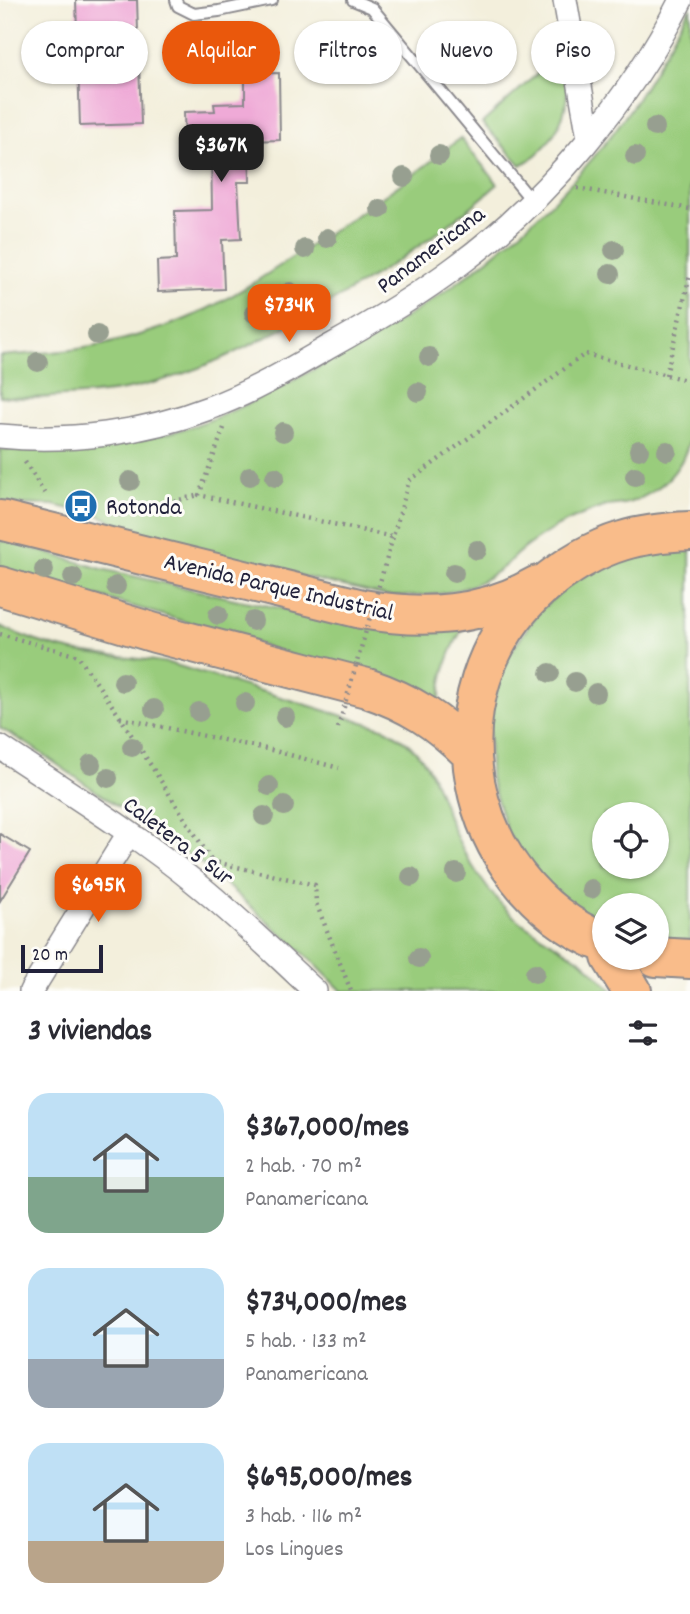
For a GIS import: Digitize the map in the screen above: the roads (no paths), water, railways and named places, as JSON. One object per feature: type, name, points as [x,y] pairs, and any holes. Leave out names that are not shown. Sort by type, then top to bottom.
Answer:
[{"type":"highway","points":[[592,939],[566,923],[535,898],[509,867],[489,831],[476,793],[471,753],[473,719],[480,686],[491,654],[508,625],[530,598],[555,575],[586,555],[621,541],[674,532],[675,519],[690,503]]},
{"type":"highway","name":"Avenida Parque Industrial","points":[[0,520],[388,614],[442,615],[469,611],[528,591],[555,575]]},
{"type":"highway","points":[[0,586],[155,633],[387,695],[424,713],[471,753]]},
{"type":"highway","points":[[669,958],[690,959]]},
{"type":"highway","points":[[619,970],[632,991]]},
{"type":"street","points":[[565,0],[589,138]]},
{"type":"street","name":"Panamericana","points":[[0,436],[52,438],[106,433],[178,418],[210,408],[311,357],[410,299],[459,265],[549,185],[634,81],[681,0]]},
{"type":"street","name":"Caletera 5 Sur","points":[[0,747],[129,833],[195,882],[313,990]]},
{"type":"street","points":[[31,991],[129,833]]},
{"type":"lane","points":[[177,0],[178,6],[194,14],[272,0]]},
{"type":"lane","points":[[353,0],[372,8],[532,201]]},
{"type":"place","name":"Rotonda","points":[[81,506]]}]
